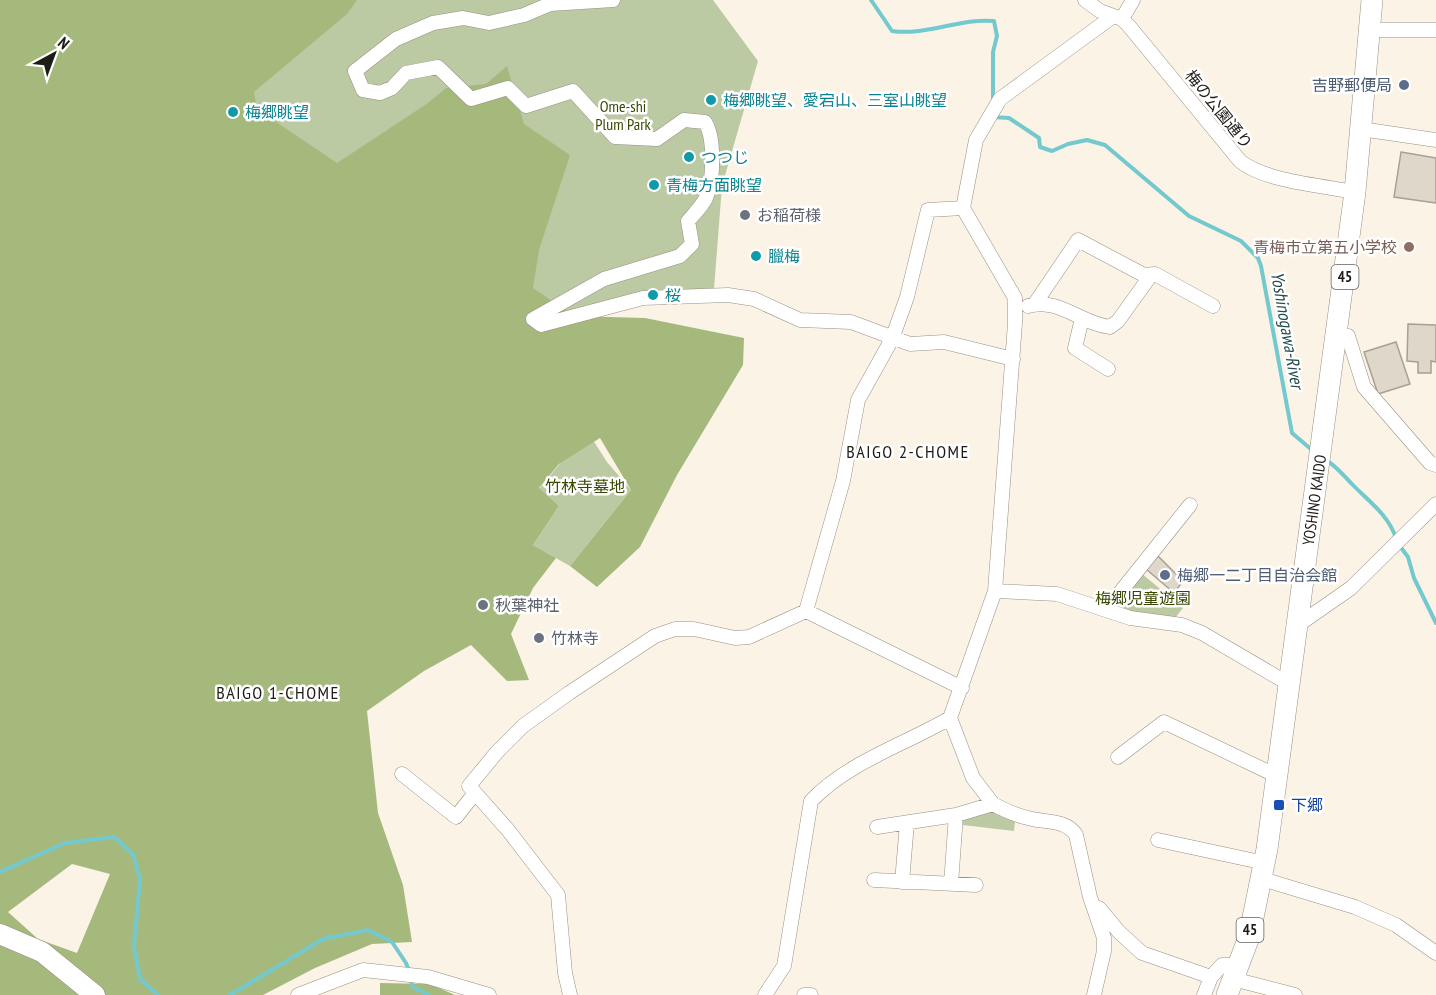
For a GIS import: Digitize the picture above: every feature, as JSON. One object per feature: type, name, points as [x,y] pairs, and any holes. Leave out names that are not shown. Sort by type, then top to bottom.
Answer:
[{"type":"main road","name":"YOSHINO KAIDO","points":[[1233,980],[1249,937],[1263,871],[1277,776],[1355,192],[1372,0]]},
{"type":"main road","points":[[0,934],[42,952],[95,995]]},
{"type":"street","points":[[613,0],[550,4],[524,15],[489,23],[463,18],[433,23],[396,39],[355,71],[363,90],[380,93],[392,88],[406,73],[438,67],[471,99],[508,88],[526,106],[573,91],[615,137],[657,139],[684,120],[705,122],[710,130],[711,186],[705,201],[688,221],[692,244],[680,255],[604,279],[533,319],[541,326],[643,298],[728,295],[754,298],[800,320],[851,322],[910,344],[944,342],[1012,359]]},
{"type":"street","name":"梅の公園通り","points":[[1085,0],[1100,11],[1117,18],[1138,36],[1240,161],[1250,169],[1272,176],[1355,192]]},
{"type":"street","points":[[765,995],[784,966],[811,801],[822,789],[849,770],[950,718],[995,591],[1015,298],[963,208],[976,140],[1000,99],[1117,18],[1133,0]]},
{"type":"street","points":[[1371,30],[1436,30]]},
{"type":"street","points":[[1361,129],[1436,137]]},
{"type":"street","points":[[570,995],[565,973],[558,895],[508,830],[469,786],[497,752],[524,726],[655,636],[675,629],[694,629],[735,638],[749,637],[806,611],[843,481],[858,400],[892,339],[907,297],[928,210],[963,208]]},
{"type":"street","points":[[1034,304],[1078,240],[1144,275],[1155,274],[1213,306]]},
{"type":"street","points":[[1015,310],[1040,303],[1059,307],[1101,326],[1110,327],[1115,325],[1151,275]]},
{"type":"street","points":[[1082,318],[1076,348],[1108,369]]},
{"type":"street","points":[[1337,335],[1348,336],[1364,387],[1430,463],[1436,465]]},
{"type":"street","points":[[1298,625],[1351,588],[1436,504]]},
{"type":"street","points":[[1106,610],[1190,505]]},
{"type":"street","points":[[995,591],[1057,594],[1130,618],[1182,625],[1202,633],[1289,684]]},
{"type":"street","points":[[806,611],[962,688]]},
{"type":"street","points":[[950,718],[973,778],[993,804],[1007,812],[1029,819],[1064,824],[1076,835],[1090,897],[1104,938],[1104,951],[1094,995]]},
{"type":"street","points":[[1118,757],[1164,722],[1277,776]]},
{"type":"street","points":[[402,774],[456,817],[475,794]]},
{"type":"street","points":[[877,826],[956,815],[993,804]]},
{"type":"street","points":[[951,884],[956,815]]},
{"type":"street","points":[[902,882],[907,823]]},
{"type":"street","points":[[1158,840],[1263,871],[1355,907],[1396,925],[1436,953]]},
{"type":"street","points":[[873,880],[976,885]]},
{"type":"street","points":[[1090,897],[1119,932],[1142,953],[1211,977]]},
{"type":"street","points":[[1204,995],[1211,977],[1222,965],[1233,980],[1295,995]]},
{"type":"street","points":[[298,995],[363,970],[428,977],[489,995]]},
{"type":"street","points":[[804,995],[811,995]]},
{"type":"green space","points":[[0,0],[357,0],[347,14],[254,92],[257,109],[337,163],[428,103],[446,88],[486,84],[507,66],[524,124],[570,155],[539,250],[533,288],[574,316],[645,318],[744,338],[743,365],[677,475],[640,547],[597,587],[570,566],[631,490],[600,438],[559,464],[539,488],[559,506],[533,545],[556,558],[533,588],[511,634],[529,680],[507,681],[471,645],[424,671],[367,711],[378,813],[403,885],[412,942],[372,944],[315,968],[263,995],[0,995]],"holes":[[[72,864],[110,874],[77,953],[38,939],[8,912]]]},
{"type":"green space","name":"Ome-shi Plum Park","points":[[327,0],[713,0],[758,61],[722,186],[714,289],[544,321],[365,169],[309,157],[237,92]]},
{"type":"green space","name":"竹林寺墓地","points":[[591,437],[607,462],[631,490],[570,566],[533,545],[559,506],[539,489],[563,460]]},
{"type":"green space","name":"梅郷児童遊園","points":[[1141,573],[1183,608],[1175,618],[1137,615],[1117,609],[1115,604]]},
{"type":"green space","points":[[991,811],[1015,821],[1014,831],[963,825],[962,817]]},
{"type":"green space","points":[[380,983],[430,984],[455,995],[380,995]]},
{"type":"building","points":[[1401,152],[1436,158],[1436,203],[1394,197]]},
{"type":"building","points":[[1408,324],[1436,325],[1436,362],[1431,361],[1431,373],[1418,373],[1418,362],[1407,361]]},
{"type":"building","points":[[1396,342],[1410,384],[1378,394],[1364,352]]},
{"type":"building","points":[[1158,556],[1183,581],[1174,593],[1146,569]]},
{"type":"waterway","name":"Yoshinogawa-River","points":[[871,0],[892,31],[918,31],[969,22],[994,21],[997,36],[993,52],[993,103]]},
{"type":"waterway","name":"Yoshinogawa-River","points":[[993,117],[1009,118],[1039,138],[1040,147],[1052,151],[1068,144],[1087,140],[1105,145],[1189,216],[1241,241],[1258,258],[1292,433],[1312,450]]},
{"type":"waterway","name":"Yoshinogawa-River","points":[[1326,460],[1376,508],[1388,522],[1396,538]]},
{"type":"waterway","name":"Yoshinogawa-River","points":[[1399,545],[1408,557],[1414,578],[1436,623]]},
{"type":"waterway","points":[[0,872],[65,843],[114,837],[133,854],[140,879],[134,946],[140,979],[158,995]]},
{"type":"waterway","points":[[230,995],[323,939],[368,930],[392,942],[409,971]]},
{"type":"waterway","points":[[410,978],[413,987],[429,995]]},
{"type":"place","name":"吉野郵便局","points":[[1404,85]]},
{"type":"place","name":"梅郷眺望、愛宕山、三室山眺望","points":[[711,100]]},
{"type":"place","name":"梅郷眺望","points":[[233,112]]},
{"type":"place","name":"つつじ","points":[[689,157]]},
{"type":"place","name":"青梅方面眺望","points":[[654,185]]},
{"type":"place","name":"お稲荷様","points":[[745,215]]},
{"type":"place","name":"青梅市立第五小学校","points":[[1409,247]]},
{"type":"place","name":"臘梅","points":[[756,256]]},
{"type":"place","name":"桜","points":[[653,295]]},
{"type":"place","name":"梅郷一二丁目自治会館","points":[[1165,575]]},
{"type":"place","name":"秋葉神社","points":[[483,605]]},
{"type":"place","name":"竹林寺","points":[[539,638]]},
{"type":"place","name":"下郷","points":[[1279,805]]},
{"type":"district","name":"BAIGO 2-CHOME","points":[[908,452]]},
{"type":"district","name":"BAIGO 1-CHOME","points":[[278,693]]}]
